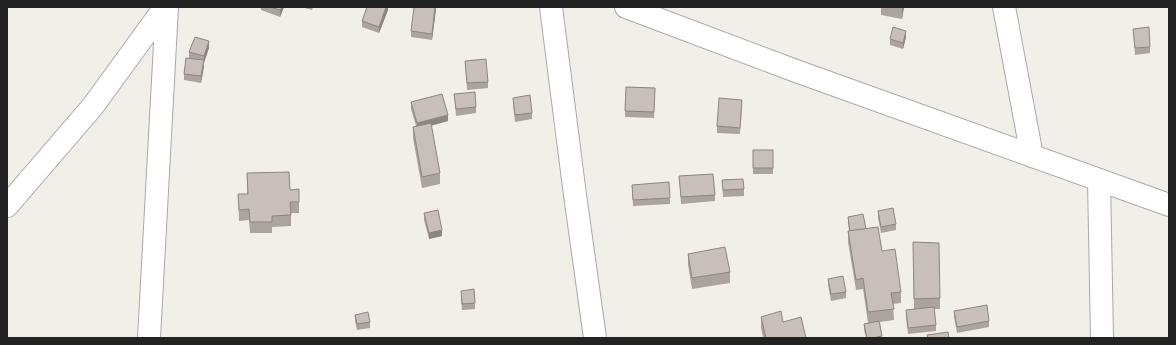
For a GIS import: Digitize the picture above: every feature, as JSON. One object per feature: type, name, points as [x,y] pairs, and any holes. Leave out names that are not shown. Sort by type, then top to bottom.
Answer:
[{"type":"street","points":[[7,206],[93,106],[166,7]]},
{"type":"street","points":[[149,338],[166,7]]},
{"type":"street","points":[[551,7],[595,338]]},
{"type":"street","points":[[626,7],[796,71],[1169,205]]},
{"type":"street","points":[[1004,7],[1032,156]]},
{"type":"street","points":[[1099,180],[1102,338]]},
{"type":"building","points":[[270,7],[282,7],[280,10]]},
{"type":"building","points":[[367,7],[386,7],[379,27],[362,21]]},
{"type":"building","points":[[414,7],[435,7],[432,34],[411,31]]},
{"type":"building","points":[[893,27],[906,31],[903,43],[890,39]]},
{"type":"building","points":[[1149,27],[1150,47],[1135,48],[1133,29]]},
{"type":"building","points":[[195,37],[209,41],[204,56],[189,52]]},
{"type":"building","points":[[186,58],[204,60],[201,76],[184,74]]},
{"type":"building","points":[[486,59],[488,82],[467,83],[465,61]]},
{"type":"building","points":[[626,87],[655,88],[654,112],[625,111]]},
{"type":"building","points":[[475,92],[476,107],[456,109],[454,94]]},
{"type":"building","points":[[442,94],[448,115],[417,123],[411,102]]},
{"type":"building","points":[[530,95],[532,113],[515,115],[513,98]]},
{"type":"building","points":[[719,98],[742,100],[740,128],[717,126]]},
{"type":"building","points":[[431,123],[440,173],[422,177],[413,127]]},
{"type":"building","points":[[753,150],[773,150],[773,168],[753,168]]},
{"type":"building","points":[[289,172],[290,190],[299,189],[299,202],[290,202],[291,215],[272,216],[272,222],[250,222],[249,209],[239,210],[238,194],[248,194],[247,173]]},
{"type":"building","points":[[713,174],[715,195],[681,197],[679,176]]},
{"type":"building","points":[[743,179],[744,189],[723,190],[722,180]]},
{"type":"building","points":[[669,182],[670,198],[633,200],[632,185]]},
{"type":"building","points":[[893,208],[896,224],[881,227],[878,211]]},
{"type":"building","points":[[438,210],[442,230],[429,233],[424,213]]},
{"type":"building","points":[[863,214],[866,229],[850,231],[848,217]]},
{"type":"building","points":[[878,227],[882,251],[895,249],[901,292],[891,293],[894,309],[868,312],[863,278],[856,280],[848,231]]},
{"type":"building","points":[[913,242],[939,243],[940,298],[914,299]]},
{"type":"building","points":[[725,247],[730,272],[692,278],[688,254]]},
{"type":"building","points":[[843,276],[846,292],[831,294],[828,279]]},
{"type":"building","points":[[474,289],[475,303],[462,304],[461,291]]},
{"type":"building","points":[[987,305],[989,321],[957,327],[954,311]]},
{"type":"building","points":[[934,307],[936,325],[908,328],[906,310]]},
{"type":"building","points":[[781,311],[783,322],[801,317],[806,338],[766,338],[761,317]]},
{"type":"building","points":[[368,312],[370,322],[357,324],[355,315]]},
{"type":"building","points":[[879,321],[882,336],[867,338],[864,324]]},
{"type":"building","points":[[948,332],[949,338],[928,338],[927,335]]}]
